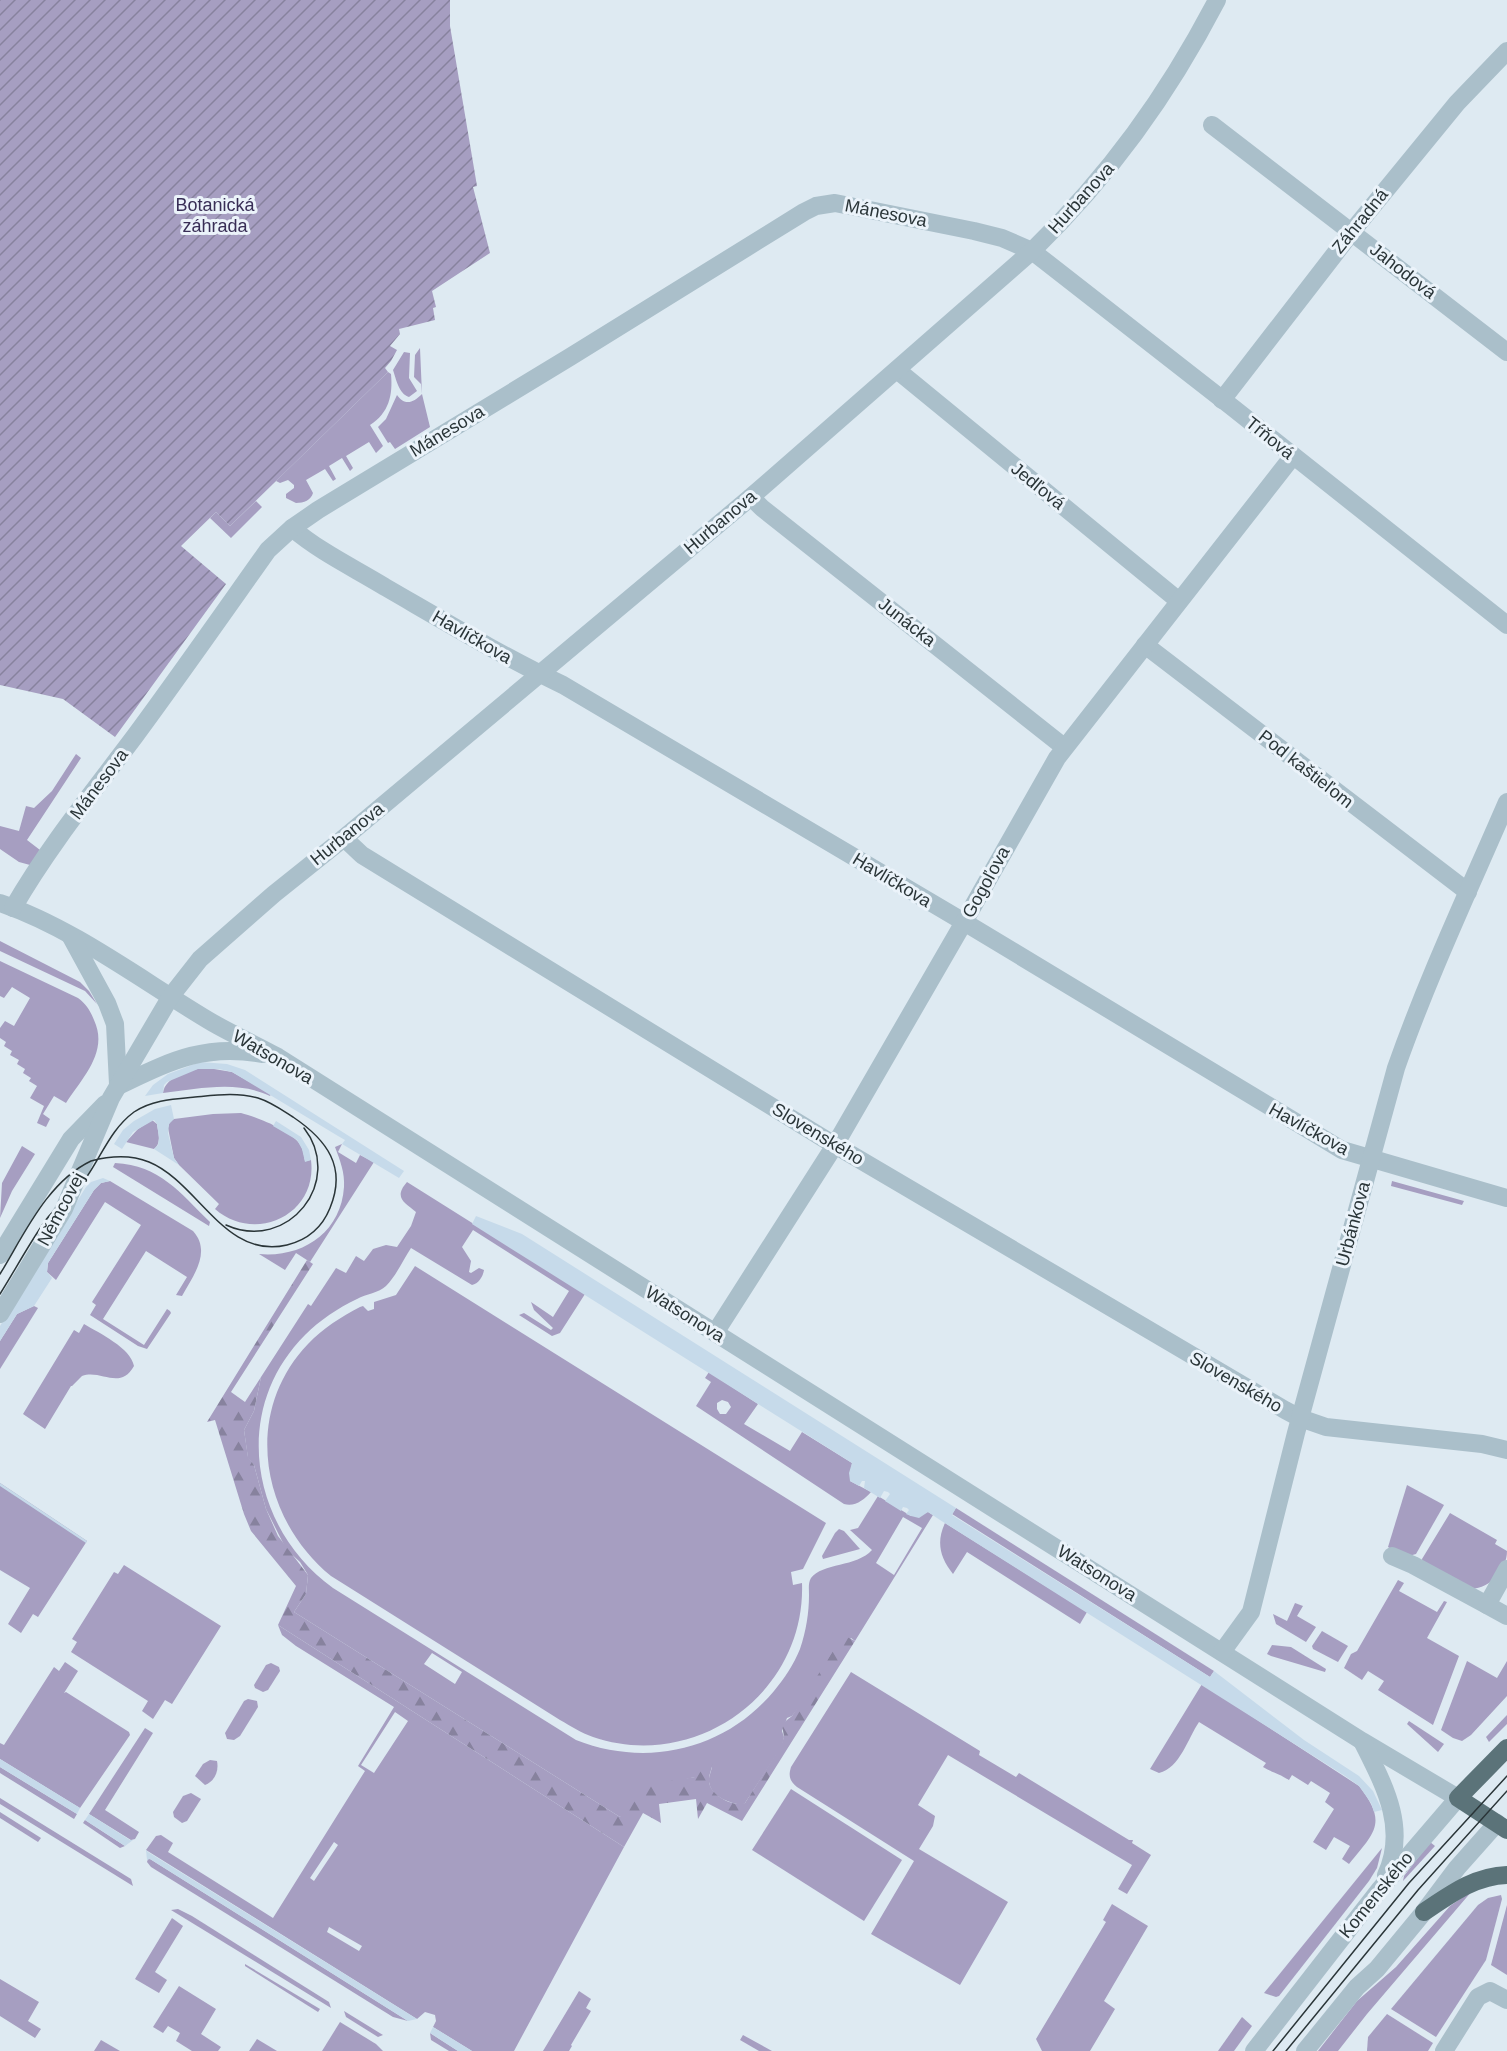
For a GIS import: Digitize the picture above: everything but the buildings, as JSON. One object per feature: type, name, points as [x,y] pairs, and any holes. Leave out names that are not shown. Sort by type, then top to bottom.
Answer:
[{"type":"main road","name":"Komenského","points":[[1458,1798],[1507,1748]]},
{"type":"main road","points":[[1458,1798],[1504,1823]]},
{"type":"main road","points":[[1424,1912],[1466,1885],[1482,1878],[1507,1875]]},
{"type":"street","name":"Hurbanova","points":[[171,996],[200,959],[215,945],[751,497],[1032,251],[1056,228],[1126,147],[1163,94],[1217,0]]},
{"type":"street","name":"Záhradná","points":[[1222,399],[1352,231],[1457,103],[1507,51]]},
{"type":"street","name":"Jahodová","points":[[1212,125],[1507,352]]},
{"type":"street","name":"Mánesova","points":[[7,905],[32,875],[156,708],[268,550],[292,528],[327,504],[816,206],[835,203],[974,231],[1002,238],[1032,251]]},
{"type":"street","name":"Tŕňová","points":[[1032,251],[1507,626]]},
{"type":"street","name":"Jedľová","points":[[897,370],[1179,601]]},
{"type":"street","name":"Gogoľova","points":[[715,1333],[835,1145],[1064,747],[1293,456]]},
{"type":"street","name":"Junácka","points":[[751,497],[1064,747]]},
{"type":"street","name":"Havlíčkova","points":[[292,528],[307,540],[397,594],[516,663],[563,685],[964,922],[1342,1150],[1507,1198]]},
{"type":"street","name":"Pod kaštieľom","points":[[1145,645],[1468,892]]},
{"type":"street","name":"Urbánkova","points":[[1222,1652],[1251,1612],[1300,1418],[1396,1068],[1413,1019],[1507,802]]},
{"type":"street","name":"Slovenského","points":[[344,838],[362,855],[835,1145],[1080,1292],[1300,1418],[1326,1426],[1482,1444],[1507,1450]]},
{"type":"street","name":"Watsonova","points":[[7,905],[70,936],[212,1023],[278,1057],[1362,1741],[1458,1798]]},
{"type":"street","name":"Němcovej","points":[[0,1255],[70,1139],[114,1092],[115,1024],[107,1003],[70,936]]},
{"type":"street","name":"Němcovej","points":[[0,1314],[64,1209],[114,1092],[171,996]]},
{"type":"street","points":[[114,1092],[171,1061],[195,1054],[237,1051],[278,1057]]},
{"type":"street","points":[[1392,1556],[1507,1616]]},
{"type":"street","points":[[1487,1605],[1507,1569]]},
{"type":"street","points":[[1362,1741],[1392,1806],[1395,1827],[1393,1857],[1380,1889]]},
{"type":"street","name":"Komenského","points":[[1254,2051],[1380,1889],[1458,1798]]},
{"type":"street","points":[[1305,2051],[1357,1987],[1377,1969],[1457,1868],[1504,1823]]},
{"type":"street","points":[[1444,2051],[1474,2002],[1484,1993],[1490,1991],[1507,2000]]},
{"type":"green space","name":"Botanická záhrada","points":[[0,0],[450,0],[450,26],[477,186],[473,187],[490,253],[432,291],[436,307],[433,308],[435,320],[399,329],[400,334],[390,346],[397,350],[385,368],[388,372],[230,526],[216,512],[181,546],[226,584],[115,737],[63,699],[0,685]]},
{"type":"green space","points":[[420,348],[422,394],[421,384],[414,377],[415,355]]},
{"type":"green space","points":[[404,352],[410,353],[409,378],[417,391],[409,397],[400,390],[393,370]]},
{"type":"green space","points":[[388,372],[391,374],[391,382],[386,409],[370,425],[383,446],[376,453],[369,442],[346,456],[353,468],[350,471],[342,458],[329,466],[336,479],[333,481],[325,469],[306,480],[313,493],[307,501],[296,503],[286,498],[286,494],[294,488],[294,485],[288,480],[280,483],[276,481]]},
{"type":"green space","points":[[422,394],[430,427],[395,449],[390,442],[388,443],[378,427],[386,419],[397,395],[403,401],[409,402]]},
{"type":"green space","points":[[256,501],[262,507],[231,538],[210,518],[216,512],[230,526]]},
{"type":"green space","points":[[76,754],[81,758],[27,840],[40,850],[30,865],[19,862],[0,849],[0,826],[19,831],[26,806],[34,808],[52,791]]},
{"type":"green space","points":[[0,941],[80,982],[97,1004],[85,991],[0,951]]},
{"type":"green space","points":[[0,961],[78,998],[89,1010],[98,1032],[96,1054],[92,1064],[66,1103],[54,1096],[43,1114],[50,1119],[46,1127],[37,1123],[44,1106],[30,1098],[37,1086],[29,1081],[31,1078],[23,1073],[25,1069],[17,1064],[19,1060],[10,1055],[12,1051],[4,1046],[6,1042],[0,1038],[0,1028],[5,1021],[14,1026],[30,998],[12,987],[4,998],[0,996]]},
{"type":"green space","points":[[208,1068],[232,1072],[271,1094],[270,1096],[244,1088],[231,1087],[163,1093],[169,1082],[181,1074]]},
{"type":"green space","points":[[241,1113],[288,1133],[300,1145],[305,1161],[311,1160],[311,1179],[305,1196],[294,1209],[281,1218],[265,1223],[248,1224],[231,1219],[215,1209],[219,1204],[174,1158],[168,1128],[170,1121],[213,1114]]},
{"type":"green space","points":[[152,1120],[157,1124],[159,1138],[154,1149],[126,1142],[138,1129]]},
{"type":"green space","points":[[342,1144],[338,1152],[356,1163],[360,1155],[374,1162],[310,1262],[296,1253],[285,1270],[259,1254],[290,1252],[304,1247],[327,1229],[336,1217],[344,1187],[344,1177],[335,1147]]},
{"type":"green space","points":[[22,1146],[35,1154],[12,1191],[0,1218],[2,1183]]},
{"type":"green space","points":[[115,1163],[145,1169],[168,1182],[210,1222],[209,1226],[113,1167]]},
{"type":"green space","points":[[110,1181],[193,1231],[201,1247],[199,1264],[182,1296],[176,1295],[187,1277],[146,1251],[103,1319],[144,1345],[167,1309],[170,1311],[171,1313],[147,1349],[138,1346],[90,1315],[96,1305],[92,1302],[141,1225],[105,1202],[56,1280],[47,1272],[48,1263],[94,1190],[101,1183]]},
{"type":"green space","points":[[1392,1181],[1464,1201],[1462,1205],[1391,1186]]},
{"type":"green space","points":[[407,1182],[585,1294],[560,1333],[552,1336],[519,1315],[524,1313],[551,1330],[553,1328],[534,1310],[531,1302],[553,1317],[569,1291],[473,1230],[462,1247],[471,1261],[469,1272],[479,1268],[484,1270],[480,1280],[472,1285],[411,1248],[386,1286],[336,1310],[323,1319],[305,1335],[281,1365],[266,1398],[259,1432],[260,1468],[268,1502],[283,1534],[305,1563],[333,1588],[576,1740],[603,1748],[630,1752],[657,1752],[683,1748],[709,1740],[732,1727],[754,1711],[774,1691],[795,1660],[805,1629],[811,1578],[816,1573],[858,1559],[872,1550],[850,1530],[858,1528],[878,1496],[911,1516],[928,1512],[933,1515],[855,1641],[851,1638],[792,1716],[787,1718],[782,1731],[784,1737],[782,1746],[742,1805],[727,1801],[713,1792],[709,1780],[712,1767],[695,1777],[669,1783],[620,1817],[294,1612],[306,1594],[308,1575],[300,1562],[286,1549],[266,1509],[254,1465],[248,1458],[244,1430],[254,1411],[261,1377],[308,1304],[311,1306],[336,1268],[346,1273],[356,1256],[364,1261],[373,1249],[386,1245],[397,1247],[411,1226],[416,1212],[402,1200],[403,1188]],"holes":[[[903,1517],[922,1528],[894,1575],[876,1563]],[[432,1653],[462,1672],[455,1684],[424,1664]]]},
{"type":"green space","points":[[307,1260],[313,1264],[231,1392],[245,1402],[261,1377],[254,1411],[244,1430],[248,1457],[254,1465],[266,1509],[278,1536],[308,1575],[306,1594],[294,1612],[620,1817],[639,1786],[695,1777],[694,1763],[699,1755],[707,1756],[712,1761],[709,1780],[717,1795],[728,1802],[745,1803],[781,1746],[784,1737],[782,1724],[792,1716],[840,1640],[847,1637],[855,1641],[742,1821],[707,1803],[698,1819],[696,1799],[659,1804],[661,1823],[643,1813],[624,1847],[278,1625],[296,1586],[251,1531],[215,1420],[207,1422]]},
{"type":"green space","points":[[415,1266],[826,1523],[803,1569],[791,1572],[793,1585],[802,1583],[798,1623],[786,1658],[765,1689],[738,1714],[705,1733],[670,1743],[632,1745],[593,1737],[560,1720],[331,1576],[307,1552],[289,1525],[276,1496],[268,1464],[268,1433],[274,1401],[287,1371],[314,1338],[332,1323],[360,1307],[363,1306],[368,1311],[374,1309],[374,1302],[396,1295]]},
{"type":"green space","points":[[34,1306],[38,1308],[0,1369],[0,1341],[17,1314]]},
{"type":"green space","points":[[84,1324],[121,1347],[132,1359],[134,1366],[123,1377],[82,1376],[71,1386],[45,1429],[23,1414],[74,1330],[79,1333]]},
{"type":"green space","points":[[709,1372],[758,1404],[744,1424],[790,1451],[802,1432],[852,1463],[850,1481],[871,1492],[859,1502],[852,1505],[844,1504],[696,1406],[711,1382],[705,1378]],"holes":[[[722,1400],[728,1402],[731,1407],[726,1414],[720,1414],[717,1403]]]},
{"type":"green space","points":[[0,1483],[87,1541],[38,1617],[33,1614],[21,1633],[8,1624],[30,1588],[0,1570]]},
{"type":"green space","points":[[1407,1485],[1444,1505],[1416,1554],[1405,1557],[1388,1547]]},
{"type":"green space","points":[[956,1508],[1214,1671],[1210,1677],[952,1514]]},
{"type":"green space","points":[[1450,1513],[1497,1540],[1495,1544],[1507,1551],[1500,1573],[1488,1584],[1473,1589],[1461,1587],[1423,1564],[1422,1559]]},
{"type":"green space","points":[[945,1523],[1087,1612],[1080,1624],[967,1552],[953,1574],[941,1550],[940,1543]]},
{"type":"green space","points":[[839,1529],[844,1531],[860,1549],[823,1559],[822,1556]]},
{"type":"green space","points":[[124,1565],[221,1626],[172,1704],[165,1700],[153,1719],[142,1711],[148,1701],[71,1652],[77,1642],[72,1639],[114,1572],[118,1574]]},
{"type":"green space","points":[[1398,1580],[1404,1583],[1399,1591],[1437,1612],[1444,1601],[1447,1602],[1427,1638],[1459,1656],[1433,1725],[1378,1690],[1384,1681],[1368,1671],[1362,1680],[1344,1668],[1351,1654],[1357,1651]]},
{"type":"green space","points":[[1295,1603],[1303,1606],[1297,1616],[1316,1627],[1306,1642],[1276,1624],[1273,1614],[1287,1621]]},
{"type":"green space","points":[[278,1625],[624,1847],[514,2051],[472,2051],[433,2027],[436,2021],[435,2015],[425,2012],[417,2019],[146,1850],[156,1836],[161,1835],[173,1843],[168,1852],[273,1918],[365,1771],[358,1766],[394,1707],[282,1635]],"holes":[[[395,1712],[408,1721],[374,1773],[361,1765]],[[334,1842],[338,1845],[314,1881],[310,1878]],[[329,1927],[362,1946],[359,1951],[327,1932]]]},
{"type":"green space","points":[[1322,1631],[1348,1646],[1338,1662],[1313,1649],[1312,1646]]},
{"type":"green space","points":[[1272,1645],[1291,1647],[1326,1669],[1325,1672],[1267,1654]]},
{"type":"green space","points":[[1467,1661],[1497,1678],[1507,1661],[1507,1696],[1471,1735],[1462,1741],[1441,1730]]},
{"type":"green space","points":[[65,1662],[78,1671],[64,1693],[66,1692],[129,1732],[130,1735],[80,1808],[0,1759],[0,1743],[4,1745],[54,1667],[59,1671]]},
{"type":"green space","points":[[271,1663],[279,1667],[280,1671],[268,1690],[263,1692],[254,1685],[266,1665]]},
{"type":"green space","points":[[851,1672],[980,1751],[979,1755],[1016,1777],[1019,1773],[1129,1840],[1133,1840],[1132,1843],[1151,1855],[1127,1894],[1118,1889],[1132,1865],[948,1755],[918,1805],[935,1816],[933,1826],[919,1849],[1008,1902],[960,1985],[871,1934],[914,1861],[797,1787],[791,1781],[790,1776],[791,1767]]},
{"type":"green space","points":[[1202,1684],[1359,1786],[1373,1809],[1375,1827],[1366,1844],[1349,1864],[1342,1859],[1350,1846],[1334,1837],[1326,1850],[1313,1842],[1334,1809],[1325,1802],[1330,1793],[1311,1781],[1308,1785],[1292,1775],[1289,1780],[1266,1769],[1263,1767],[1266,1763],[1199,1722],[1183,1752],[1173,1765],[1159,1773],[1150,1769]]},
{"type":"green space","points":[[248,1699],[257,1701],[258,1707],[240,1736],[234,1740],[227,1739],[225,1733],[244,1701]]},
{"type":"green space","points":[[1507,1715],[1507,1724],[1489,1742],[1486,1737]]},
{"type":"green space","points":[[1409,1721],[1444,1744],[1438,1752],[1407,1724]]},
{"type":"green space","points":[[145,1728],[153,1733],[105,1810],[139,1832],[135,1839],[131,1840],[89,1814]]},
{"type":"green space","points":[[210,1760],[217,1761],[217,1772],[214,1778],[205,1785],[195,1776],[203,1764]]},
{"type":"green space","points":[[0,1767],[77,1814],[74,1819],[0,1773]]},
{"type":"green space","points":[[791,1789],[902,1860],[864,1921],[752,1850]]},
{"type":"green space","points":[[191,1793],[201,1799],[187,1821],[182,1823],[174,1817],[173,1812],[183,1796]]},
{"type":"green space","points":[[0,1798],[131,1879],[133,1886],[0,1804]]},
{"type":"green space","points":[[0,1812],[41,1838],[38,1842],[0,1818]]},
{"type":"green space","points":[[85,1820],[125,1846],[120,1848],[83,1823]]},
{"type":"green space","points":[[1430,1842],[1435,1846],[1403,1881],[1404,1876]]},
{"type":"green space","points":[[1382,1848],[1377,1868],[1369,1881],[1279,1996],[1264,1993]]},
{"type":"green space","points":[[148,1859],[408,2021],[393,2017],[151,1867],[147,1862]]},
{"type":"green space","points":[[1472,1891],[1338,2051],[1318,2051],[1357,2001],[1396,1967],[1450,1906]]},
{"type":"green space","points":[[1501,1895],[1502,1899],[1486,1960],[1436,2037],[1391,2009],[1478,1905],[1488,1898]]},
{"type":"green space","points":[[1112,1904],[1148,1926],[1104,2001],[1115,2009],[1090,2051],[1042,2051],[1036,2039],[1106,1922],[1103,1920]]},
{"type":"green space","points":[[1507,1905],[1507,1975],[1491,1965]]},
{"type":"green space","points":[[178,1909],[329,2002],[331,2008],[171,1910]]},
{"type":"green space","points":[[172,1918],[183,1926],[155,1972],[167,1980],[159,1993],[135,1979]]},
{"type":"green space","points":[[245,1964],[320,2009],[318,2012]]},
{"type":"green space","points":[[0,1979],[39,2002],[28,2021],[41,2029],[35,2038],[0,2016]]},
{"type":"green space","points":[[179,1986],[216,2009],[201,2034],[221,2047],[218,2051],[192,2051],[176,2041],[180,2033],[168,2026],[163,2033],[153,2027]]},
{"type":"green space","points":[[579,1991],[591,1999],[586,2008],[591,2011],[569,2051],[543,2051]]},
{"type":"green space","points":[[344,2011],[383,2035],[378,2037],[346,2017]]},
{"type":"green space","points":[[1387,2014],[1433,2043],[1428,2051],[1367,2051],[1368,2037]]},
{"type":"green space","points":[[1242,2017],[1252,2026],[1234,2051],[1218,2051]]},
{"type":"green space","points":[[340,2022],[376,2044],[383,2051],[322,2051]]},
{"type":"green space","points":[[430,2033],[458,2051],[449,2051],[431,2040]]},
{"type":"green space","points":[[743,2035],[772,2051],[759,2051],[740,2040]]},
{"type":"green space","points":[[257,2039],[277,2051],[249,2051]]},
{"type":"green space","points":[[101,2040],[120,2051],[94,2051]]},
{"type":"shaded area","points":[[200,1062],[227,1064],[245,1070],[404,1171],[399,1178],[342,1144],[345,1140],[232,1072],[219,1069],[198,1069],[167,1082],[163,1093],[145,1096],[153,1085],[168,1074]]},
{"type":"shaded area","points":[[171,1105],[174,1119],[169,1124],[168,1133],[174,1158],[179,1165],[154,1149],[158,1145],[159,1138],[157,1124],[154,1120],[133,1132],[122,1149],[114,1144],[123,1130],[134,1121],[155,1109]]},
{"type":"shaded area","points":[[276,1121],[301,1137],[309,1150],[311,1160],[305,1162],[297,1140],[273,1126]]},
{"type":"shaded area","points":[[103,1178],[110,1181],[101,1183],[94,1190],[48,1263],[47,1272],[52,1278],[34,1306],[17,1314],[0,1341],[0,1326],[86,1187],[91,1182]]},
{"type":"shaded area","points":[[476,1216],[522,1234],[956,1508],[952,1515],[1210,1677],[1214,1671],[1304,1740],[1359,1776],[1373,1791],[1382,1810],[1374,1812],[1371,1803],[1359,1786],[1345,1776],[928,1512],[919,1518],[911,1516],[906,1514],[909,1510],[907,1508],[903,1507],[901,1511],[885,1501],[890,1494],[888,1492],[884,1491],[880,1498],[864,1488],[865,1481],[862,1481],[859,1486],[850,1481],[849,1473],[852,1463],[472,1224]]},
{"type":"shaded area","points":[[0,1483],[87,1541],[86,1543],[0,1486]]},
{"type":"shaded area","points":[[0,1759],[80,1808],[77,1814],[0,1767]]},
{"type":"shaded area","points":[[89,1814],[133,1840],[125,1846],[85,1820]]},
{"type":"shaded area","points":[[146,1850],[417,2019],[408,2021],[150,1859],[147,1860]]},
{"type":"shaded area","points":[[433,2027],[472,2051],[458,2051],[430,2033]]},
{"type":"tram line","points":[[0,1274],[49,1196],[75,1170],[91,1161],[98,1159],[105,1158],[120,1157],[149,1162],[183,1186],[229,1231],[246,1241],[265,1247],[294,1243],[313,1232],[323,1222],[335,1193],[335,1167],[331,1156],[316,1135],[285,1112],[258,1098],[219,1095],[171,1099],[148,1105],[134,1112],[119,1126],[107,1143],[102,1151],[97,1160],[92,1169],[86,1178],[45,1221],[0,1294]]},
{"type":"tram line","points":[[226,1225],[249,1231],[270,1229],[289,1221],[304,1207],[314,1189],[318,1169],[315,1149],[304,1128]]},
{"type":"tram line","points":[[1273,2051],[1409,1883],[1507,1776]]},
{"type":"tram line","points":[[1286,2051],[1418,1890],[1507,1791]]}]
